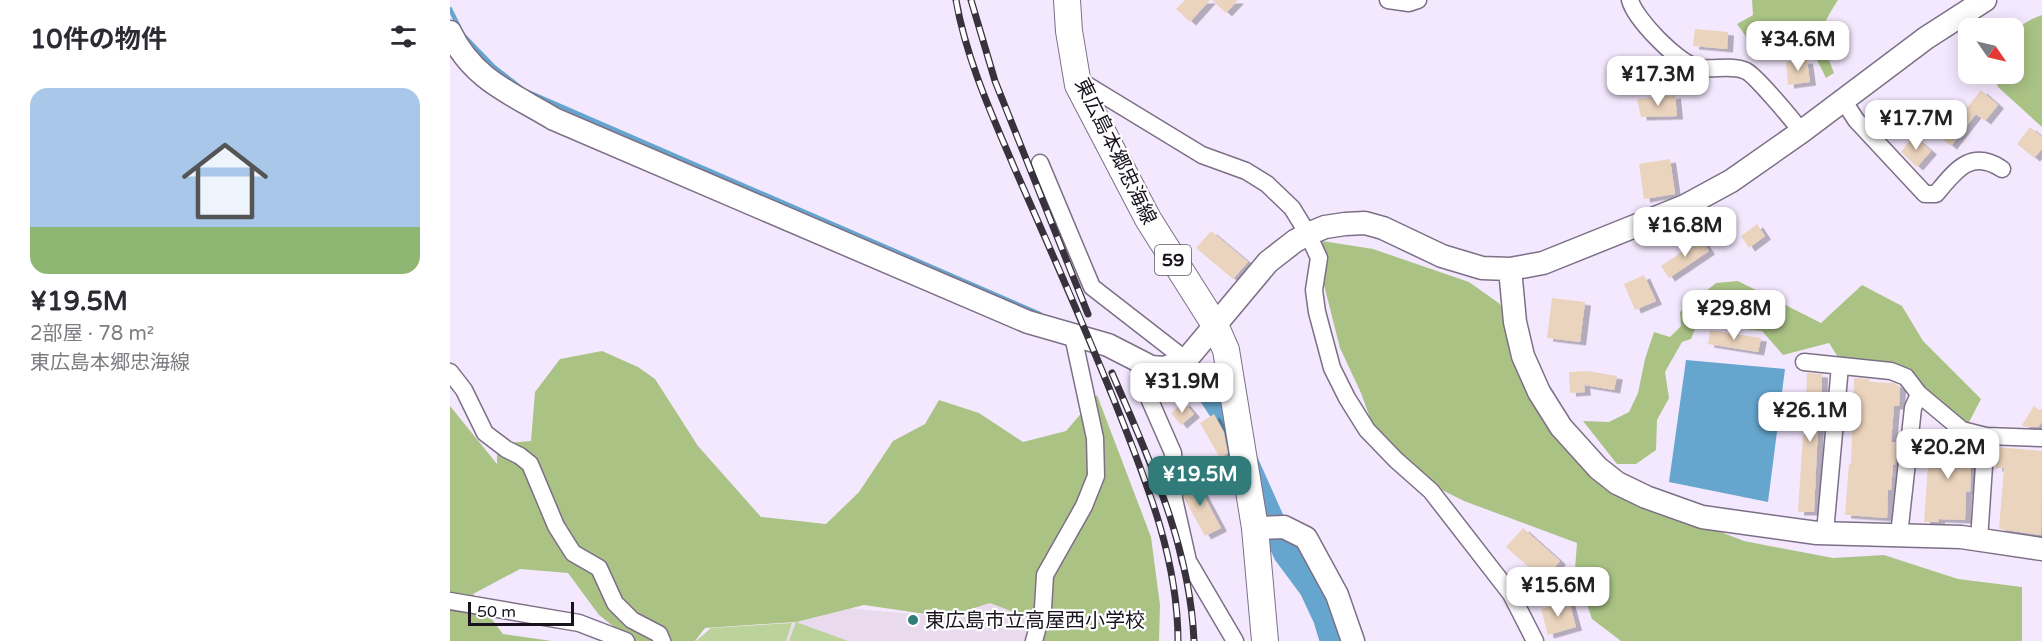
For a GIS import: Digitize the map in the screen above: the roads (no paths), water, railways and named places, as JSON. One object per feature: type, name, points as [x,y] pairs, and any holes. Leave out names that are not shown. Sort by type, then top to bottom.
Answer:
[{"type":"main road","name":"東広島本郷忠海線","points":[[1067,0],[1069,31],[1078,85],[1148,219],[1215,325],[1226,350],[1255,528],[1265,641]]},
{"type":"street","points":[[1388,0],[1408,3],[1418,0]]},
{"type":"street","points":[[1630,0],[1642,21],[1684,63],[1697,67],[1745,70],[1756,78],[1801,132]]},
{"type":"street","points":[[453,45],[478,73],[511,96],[554,119],[1028,322],[1108,345],[1151,367],[1164,368],[1186,360],[1268,262],[1295,241],[1325,227],[1365,223],[1383,228],[1442,256],[1482,268],[1510,269],[1542,263],[1684,206],[1731,182],[1926,38],[1985,0]]},
{"type":"street","points":[[1078,85],[1087,85],[1202,154],[1246,171],[1267,184],[1292,208],[1319,258],[1314,290],[1317,312],[1332,368],[1347,398],[1368,430],[1396,460],[1431,491],[1511,594],[1535,641]]},
{"type":"street","points":[[1843,100],[1856,120],[1925,194],[1936,194],[1961,167],[1975,160],[1991,161],[2002,169]]},
{"type":"street","points":[[1040,163],[1092,287],[1186,360]]},
{"type":"street","points":[[1510,269],[1515,322],[1527,365],[1539,392],[1561,427],[1598,468],[1617,483],[1646,497],[1702,517],[1825,532],[1961,537],[2042,549]]},
{"type":"street","points":[[1034,641],[1043,608],[1045,575],[1084,506],[1096,477],[1095,438],[1073,336]]},
{"type":"street","points":[[1804,362],[1891,371],[1905,377],[1919,394],[1962,430],[1986,436],[2042,438]]},
{"type":"street","points":[[1825,532],[1840,366]]},
{"type":"street","points":[[1151,367],[1147,380],[1148,396],[1173,453],[1174,499],[1188,561],[1235,641]]},
{"type":"street","points":[[450,372],[464,390],[485,433],[530,464],[556,526],[573,553],[599,568],[615,603],[632,620],[659,634],[662,641]]},
{"type":"street","points":[[1899,535],[1913,408],[1919,394]]},
{"type":"street","points":[[1979,540],[1986,436]]},
{"type":"street","points":[[1255,528],[1284,527],[1306,538],[1336,595],[1353,641]]},
{"type":"street","points":[[450,601],[579,623],[626,641]]},
{"type":"water","points":[[1686,360],[1785,369],[1768,502],[1669,482]]},
{"type":"waterway","points":[[450,9],[459,27]]},
{"type":"waterway","points":[[465,37],[494,67],[521,88]]},
{"type":"waterway","points":[[528,92],[1040,314]]},
{"type":"waterway","points":[[1202,380],[1224,414],[1286,553],[1312,588],[1326,618],[1333,641]]},
{"type":"railway","points":[[956,0],[966,43],[988,106],[1091,345],[1149,491],[1173,580],[1178,641]]},
{"type":"railway","points":[[971,0],[995,81],[1088,314]]},
{"type":"railway","points":[[1112,373],[1153,470],[1176,537],[1191,605],[1194,641]]},
{"type":"place","name":"東広島市立高屋西小学校","points":[[913,620]]}]
